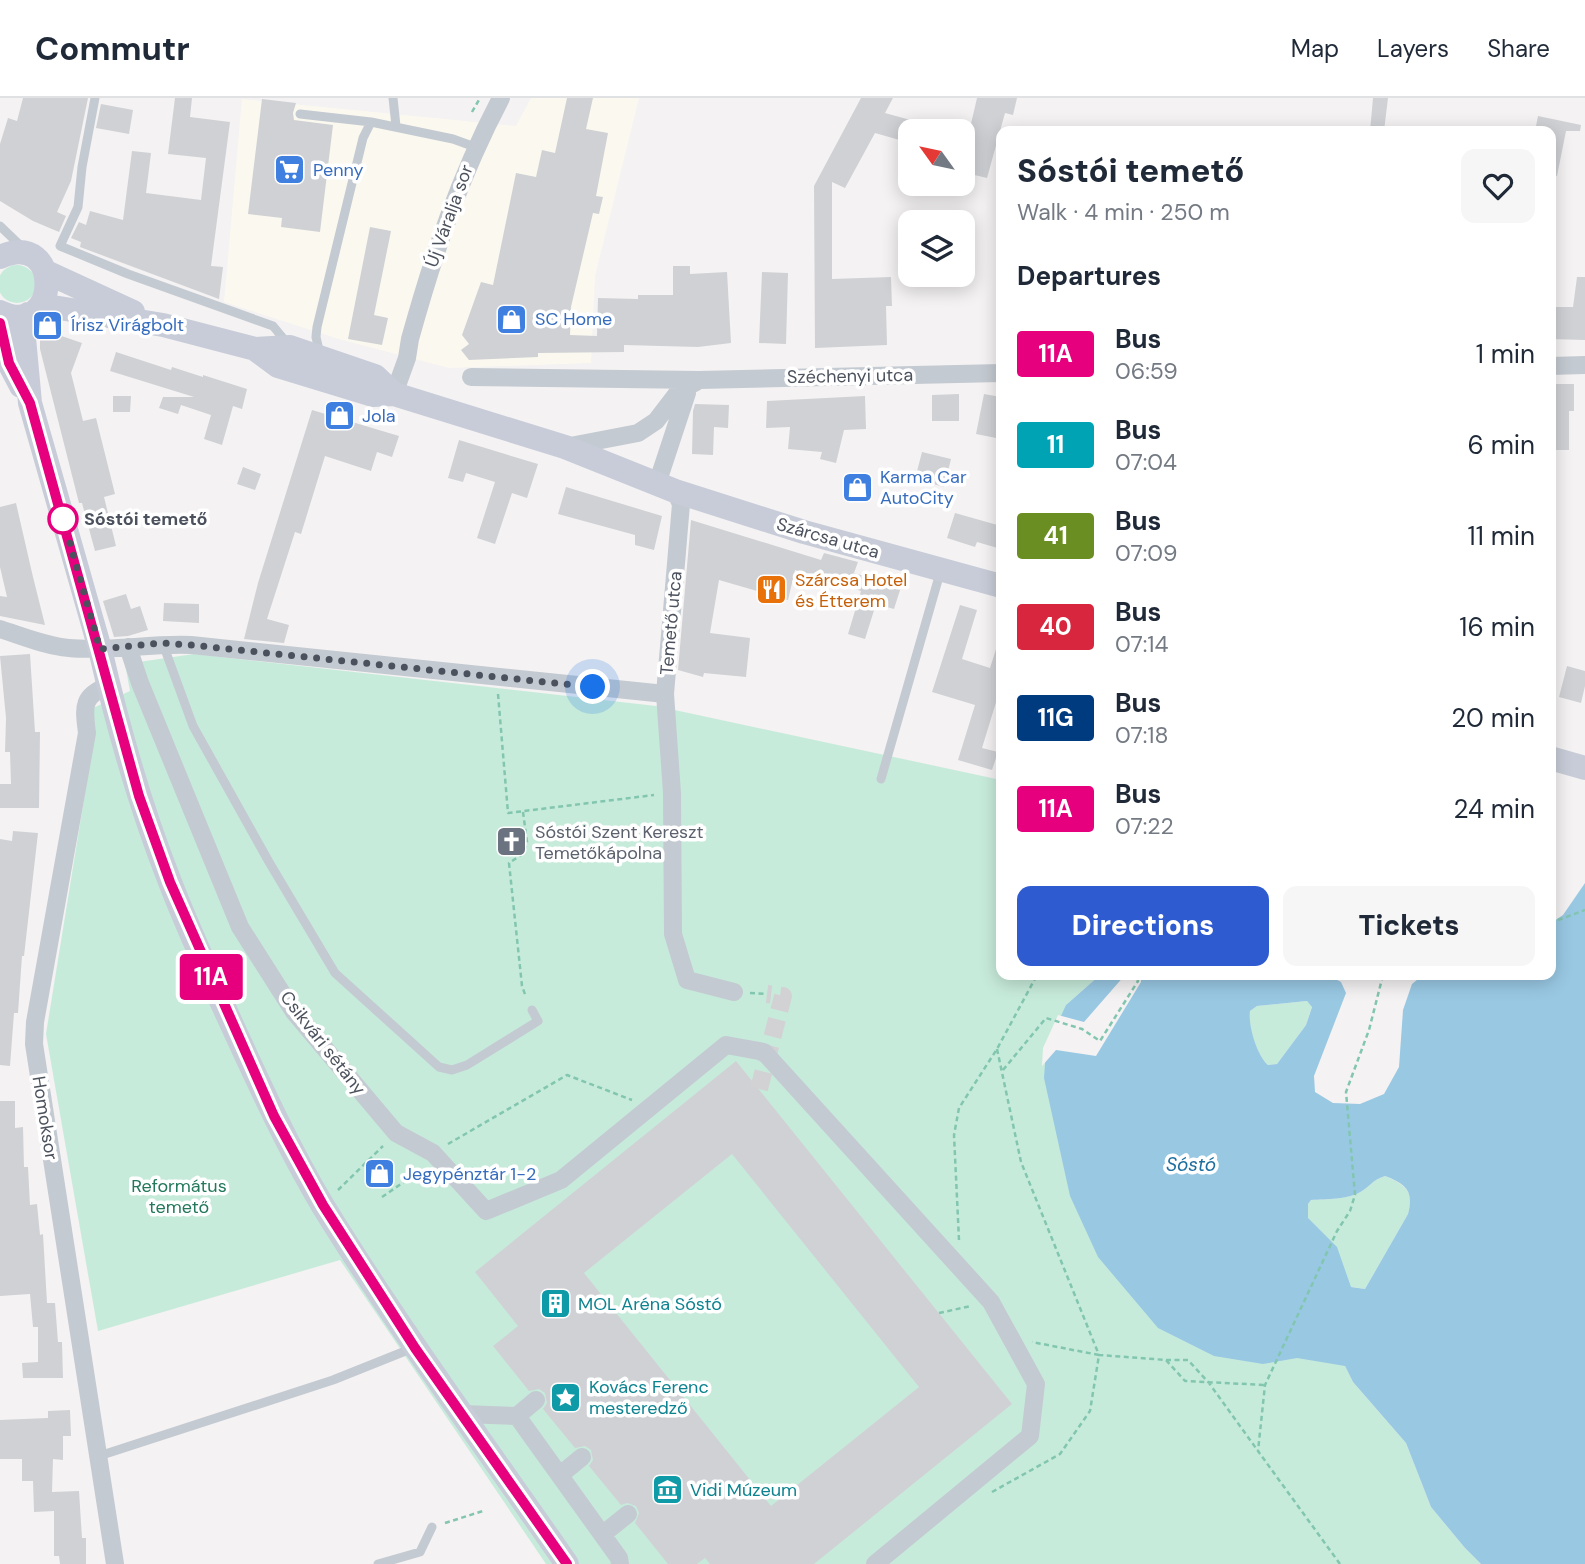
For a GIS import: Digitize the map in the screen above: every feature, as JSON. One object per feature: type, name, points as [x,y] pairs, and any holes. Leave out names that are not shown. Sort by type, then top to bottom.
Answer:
[{"type":"street","name":"Új Váralja sor","points":[[394,394],[401,356],[410,339],[444,224],[475,147],[501,98]]},
{"type":"street","points":[[0,256],[11,253],[38,264],[163,325]]},
{"type":"street","points":[[38,264],[48,283],[47,294],[34,310],[24,338],[30,403],[139,796],[170,882],[274,1116],[323,1205],[415,1348],[568,1564]]},
{"type":"street","points":[[0,312],[18,317],[34,310],[163,325],[255,349],[304,352],[375,376],[394,394]]},
{"type":"street","points":[[0,324],[9,363],[30,403]]},
{"type":"street","points":[[255,349],[278,366],[373,396],[394,394],[565,447],[666,487],[686,393],[699,380]]},
{"type":"street","points":[[1556,366],[1585,365]]},
{"type":"street","name":"Széchenyi utca","points":[[471,377],[699,380],[996,373]]},
{"type":"street","points":[[565,447],[638,433],[656,421],[679,390],[699,380]]},
{"type":"street","name":"Szárcsa utca","points":[[666,487],[804,532],[996,585]]},
{"type":"street","name":"Temető utca","points":[[0,629],[67,648],[100,649],[162,643],[665,694],[681,504],[666,487]]},
{"type":"street","name":"Csikvári sétány","points":[[128,647],[140,683],[240,927],[294,1012],[396,1133],[433,1153],[486,1211],[561,1180],[726,1045],[764,1052],[960,1271]]},
{"type":"street","name":"Homoksor","points":[[108,686],[93,692],[84,706],[87,733],[35,1022],[34,1044],[115,1564]]},
{"type":"street","points":[[665,694],[672,793],[673,934],[687,980],[733,992]]},
{"type":"street","points":[[1556,760],[1585,768]]},
{"type":"street","points":[[875,1564],[1030,1436],[1036,1384],[991,1302],[960,1271]]},
{"type":"street","points":[[463,1414],[517,1416],[536,1400]]},
{"type":"street","points":[[517,1416],[620,1558],[620,1564]]},
{"type":"street","points":[[560,1475],[582,1457]]},
{"type":"street","points":[[603,1534],[628,1514]]},
{"type":"lane","points":[[95,98],[82,167],[78,207],[60,246],[273,327],[304,352]]},
{"type":"lane","points":[[393,98],[396,127]]},
{"type":"lane","points":[[300,114],[372,122],[453,139],[475,147]]},
{"type":"lane","points":[[304,352],[316,337],[363,138],[372,122]]},
{"type":"lane","points":[[0,226],[38,264]]},
{"type":"lane","points":[[304,352],[317,327]]},
{"type":"lane","points":[[881,779],[938,580],[935,568]]},
{"type":"lane","points":[[162,643],[193,726],[335,973],[439,1067],[452,1070],[467,1065],[538,1021],[532,1010]]},
{"type":"lane","points":[[99,1456],[333,1380],[415,1348]]},
{"type":"lane","points":[[378,1564],[420,1552],[432,1527]]},
{"type":"path","points":[[472,112],[480,98]]},
{"type":"path","points":[[497,677],[508,813],[672,793]]},
{"type":"path","points":[[523,811],[527,842],[524,853],[509,863],[522,986],[532,1010]]},
{"type":"path","points":[[1556,921],[1585,910]]},
{"type":"path","points":[[960,1271],[954,1135],[959,1108],[997,1049],[1034,980]]},
{"type":"path","points":[[1003,1070],[1045,1018],[1082,1029],[1100,1041],[1138,980]]},
{"type":"path","points":[[1258,1451],[1265,1385],[1337,1231],[1350,1211],[1355,1195],[1346,1092],[1369,1030],[1382,980]]},
{"type":"path","points":[[991,1492],[1060,1454],[1090,1411],[1099,1355],[1021,1162],[997,1049]]},
{"type":"path","points":[[382,1196],[417,1173],[433,1153],[567,1075],[610,1093]]},
{"type":"path","points":[[323,1205],[396,1133]]},
{"type":"path","points":[[939,1313],[991,1302]]},
{"type":"path","points":[[1012,1338],[1099,1355],[1188,1360],[1209,1383],[1340,1564]]},
{"type":"path","points":[[1166,1360],[1185,1381],[1265,1385]]},
{"type":"path","points":[[432,1527],[483,1511]]},
{"type":"shaded area","points":[[531,98],[639,98],[595,276],[591,363],[449,368],[339,339],[224,302],[242,99],[516,126]]},
{"type":"green space","points":[[10,266],[24,266],[31,270],[35,277],[35,291],[31,298],[24,302],[10,302],[3,298],[-1,291],[-1,277],[3,270]]},
{"type":"green space","name":"Református temető","points":[[194,654],[656,706],[996,779],[996,980],[1094,980],[1066,1005],[1299,1172],[1308,1218],[1308,1204],[1311,1200],[1351,1196],[1385,1176],[1407,1190],[1410,1200],[1408,1214],[1365,1289],[1352,1287],[1345,1366],[1353,1382],[1406,1443],[1431,1507],[1481,1564],[546,1564],[340,1260],[98,1331],[46,1034],[85,793],[93,708],[130,691],[125,664]]},
{"type":"green space","points":[[1307,1001],[1312,1006],[1306,1025],[1277,1064],[1268,1065],[1254,1040],[1250,1011],[1257,1006]]},
{"type":"water","name":"Sóstó","points":[[1585,883],[1585,1564],[1481,1564],[1431,1507],[1406,1443],[1353,1382],[1345,1366],[1297,1358],[1263,1364],[1214,1356],[1158,1328],[1098,1257],[1070,1196],[1044,1078],[1046,1049],[1066,1005],[1094,980],[1337,980],[1346,993],[1314,1076],[1315,1092],[1333,1103],[1360,1104],[1384,1094],[1399,1067],[1403,1010],[1412,984],[1417,980],[1556,980],[1556,920],[1563,915]],"holes":[[[1307,1001],[1312,1007],[1306,1025],[1277,1064],[1268,1065],[1254,1040],[1250,1011],[1257,1006]],[[1385,1176],[1398,1182],[1409,1194],[1408,1214],[1365,1289],[1351,1287],[1337,1247],[1308,1218],[1308,1204],[1311,1200],[1357,1194]]]},
{"type":"pier","points":[[1121,980],[1141,980],[1096,1056],[1056,1050],[1042,1066],[1043,1048],[1058,1015],[1084,1022]]},
{"type":"building","points":[[23,98],[88,98],[71,181],[57,212],[66,216],[59,232],[33,221],[0,201],[0,144],[8,118],[17,121]]},
{"type":"building","points":[[175,98],[192,98],[190,117],[230,122],[211,266],[223,267],[219,299],[80,247],[81,242],[71,238],[79,222],[86,225],[90,211],[123,220],[132,151],[151,153],[146,193],[201,200],[206,158],[168,154]]},
{"type":"building","points":[[567,98],[593,98],[586,129],[608,133],[596,196],[603,197],[599,214],[593,213],[571,307],[570,335],[597,336],[598,298],[638,299],[638,295],[673,295],[673,266],[690,266],[690,274],[727,272],[731,343],[698,347],[624,345],[624,352],[538,353],[538,357],[469,360],[461,350],[469,344],[462,335],[481,282],[493,285],[516,173],[536,177],[542,150],[555,153]]},
{"type":"building","points":[[861,98],[893,98],[885,113],[907,119],[898,119],[898,140],[875,133],[845,188],[832,182],[832,279],[891,277],[892,306],[886,306],[887,345],[815,348],[814,186]]},
{"type":"building","points":[[977,98],[1017,98],[1013,115],[1005,113],[1001,126],[996,126],[996,146],[987,178],[975,175],[975,119],[972,119]]},
{"type":"building","points":[[1373,98],[1388,98],[1385,126],[1370,126]]},
{"type":"building","name":"Penny","points":[[262,99],[296,103],[294,120],[333,125],[320,232],[281,227],[282,218],[248,214]]},
{"type":"building","points":[[101,104],[133,110],[129,134],[96,128]]},
{"type":"building","points":[[1538,116],[1581,125],[1580,131],[1566,131],[1557,176],[1556,126],[1536,126]]},
{"type":"building","points":[[370,227],[391,231],[374,315],[388,318],[382,345],[348,339]]},
{"type":"building","points":[[762,272],[788,273],[786,344],[759,343]]},
{"type":"building","points":[[1577,277],[1585,277],[1585,340],[1556,339],[1556,307],[1573,307]]},
{"type":"building","points":[[47,331],[82,343],[71,373],[83,421],[96,418],[115,494],[104,497],[116,546],[95,551],[82,503],[79,503],[40,349],[40,334]]},
{"type":"building","points":[[116,352],[171,370],[172,367],[247,389],[242,409],[233,406],[222,445],[204,439],[211,415],[181,405],[178,414],[159,408],[163,397],[194,397],[110,371]]},
{"type":"building","points":[[1556,384],[1574,384],[1574,411],[1569,411],[1569,450],[1556,450]]},
{"type":"building","points":[[959,394],[959,421],[932,421],[932,395]]},
{"type":"building","points":[[984,394],[996,396],[996,438],[976,434]]},
{"type":"building","points":[[113,396],[131,396],[130,412],[113,412]]},
{"type":"building","points":[[865,396],[866,429],[844,430],[836,463],[820,459],[822,452],[788,449],[790,427],[766,428],[767,401]]},
{"type":"building","points":[[695,404],[729,405],[728,428],[714,427],[713,455],[692,454]]},
{"type":"building","points":[[312,410],[399,436],[392,457],[377,452],[371,471],[325,456],[301,534],[295,532],[267,619],[289,625],[284,643],[244,639],[258,583]]},
{"type":"building","points":[[459,440],[538,464],[527,498],[512,493],[495,544],[477,538],[495,482],[466,473],[463,482],[448,478]]},
{"type":"building","points":[[922,452],[951,459],[944,487],[915,479]]},
{"type":"building","points":[[243,467],[261,474],[255,490],[237,484]]},
{"type":"building","points":[[566,487],[662,516],[654,550],[635,545],[635,535],[558,514]]},
{"type":"building","points":[[16,503],[45,625],[0,616],[0,596],[7,597],[0,567],[0,507]]},
{"type":"building","points":[[955,513],[996,525],[996,548],[977,542],[975,547],[947,538]]},
{"type":"building","name":"Szárcsa Hotel és Étterem","points":[[691,520],[821,560],[824,553],[858,562],[854,573],[901,587],[894,609],[876,604],[865,639],[848,634],[861,591],[795,570],[788,600],[719,580],[710,633],[750,638],[746,677],[704,673],[703,677],[678,670]]},
{"type":"building","points":[[126,594],[131,609],[140,606],[148,630],[114,637],[103,601]]},
{"type":"building","points":[[164,603],[199,604],[199,623],[163,621]]},
{"type":"building","points":[[960,605],[977,610],[962,659],[990,668],[996,649],[996,702],[982,748],[996,752],[992,770],[958,760],[975,705],[932,692]]},
{"type":"building","points":[[30,654],[35,732],[40,732],[39,808],[0,808],[0,784],[11,784],[10,752],[5,752],[6,718],[0,656]]},
{"type":"building","points":[[1567,666],[1585,671],[1581,703],[1559,697]]},
{"type":"building","name":"Sóstói Szent Kereszt Temetőkápolna","points":[[519,830],[521,852],[505,853],[503,831]]},
{"type":"building","points":[[13,831],[38,833],[22,956],[18,1013],[14,1013],[10,1066],[0,1065],[0,839],[12,841]]},
{"type":"building","name":"MOL Aréna Sóstó","points":[[736,1061],[1012,1404],[814,1564],[710,1564],[705,1558],[697,1564],[668,1564],[635,1523],[639,1513],[636,1506],[627,1503],[621,1505],[589,1466],[593,1460],[591,1450],[585,1446],[575,1448],[543,1409],[547,1403],[545,1393],[539,1389],[529,1391],[493,1346],[518,1326],[475,1272]],"holes":[[[732,1154],[919,1387],[771,1506],[584,1273]]]},
{"type":"building","points":[[0,1101],[15,1101],[15,1128],[23,1127],[24,1167],[28,1167],[30,1205],[37,1204],[40,1235],[43,1234],[47,1303],[55,1303],[58,1342],[62,1342],[63,1378],[23,1378],[22,1363],[38,1362],[38,1327],[33,1327],[30,1294],[0,1296]]},
{"type":"building","points":[[70,1410],[71,1436],[63,1436],[63,1460],[53,1459],[52,1492],[79,1491],[82,1538],[86,1538],[86,1564],[60,1564],[59,1556],[54,1556],[54,1511],[34,1512],[33,1481],[22,1481],[22,1459],[0,1459],[0,1420],[48,1418],[48,1411]]},
{"type":"tunnel","points":[[759,1089],[783,996],[767,994]]},
{"type":"bus line","name":"11A","points":[[0,323],[9,363],[30,403],[139,796],[170,882],[262,1091],[323,1205],[415,1348],[567,1564]]},
{"type":"place","name":"Penny","points":[[290,170]]},
{"type":"place","name":"SC Home","points":[[512,319]]},
{"type":"place","name":"Írisz Virágbolt","points":[[48,325]]},
{"type":"place","name":"Jola","points":[[339,416]]},
{"type":"place","name":"Karma Car AutoCity","points":[[857,487]]},
{"type":"place","name":"Sóstói temető","points":[[63,519]]},
{"type":"place","name":"Szárcsa Hotel és Étterem","points":[[772,590]]},
{"type":"place","name":"Sóstói Szent Kereszt Temetőkápolna","points":[[512,842]]},
{"type":"place","name":"Jegypénztár 1-2","points":[[380,1174]]},
{"type":"place","name":"MOL Aréna Sóstó","points":[[555,1304]]},
{"type":"place","name":"Kovács Ferenc mesteredző","points":[[566,1397]]},
{"type":"place","name":"Vidi Múzeum","points":[[667,1490]]},
{"type":"route","points":[[63,519],[100,649],[162,643],[191,645],[593,687]]}]
